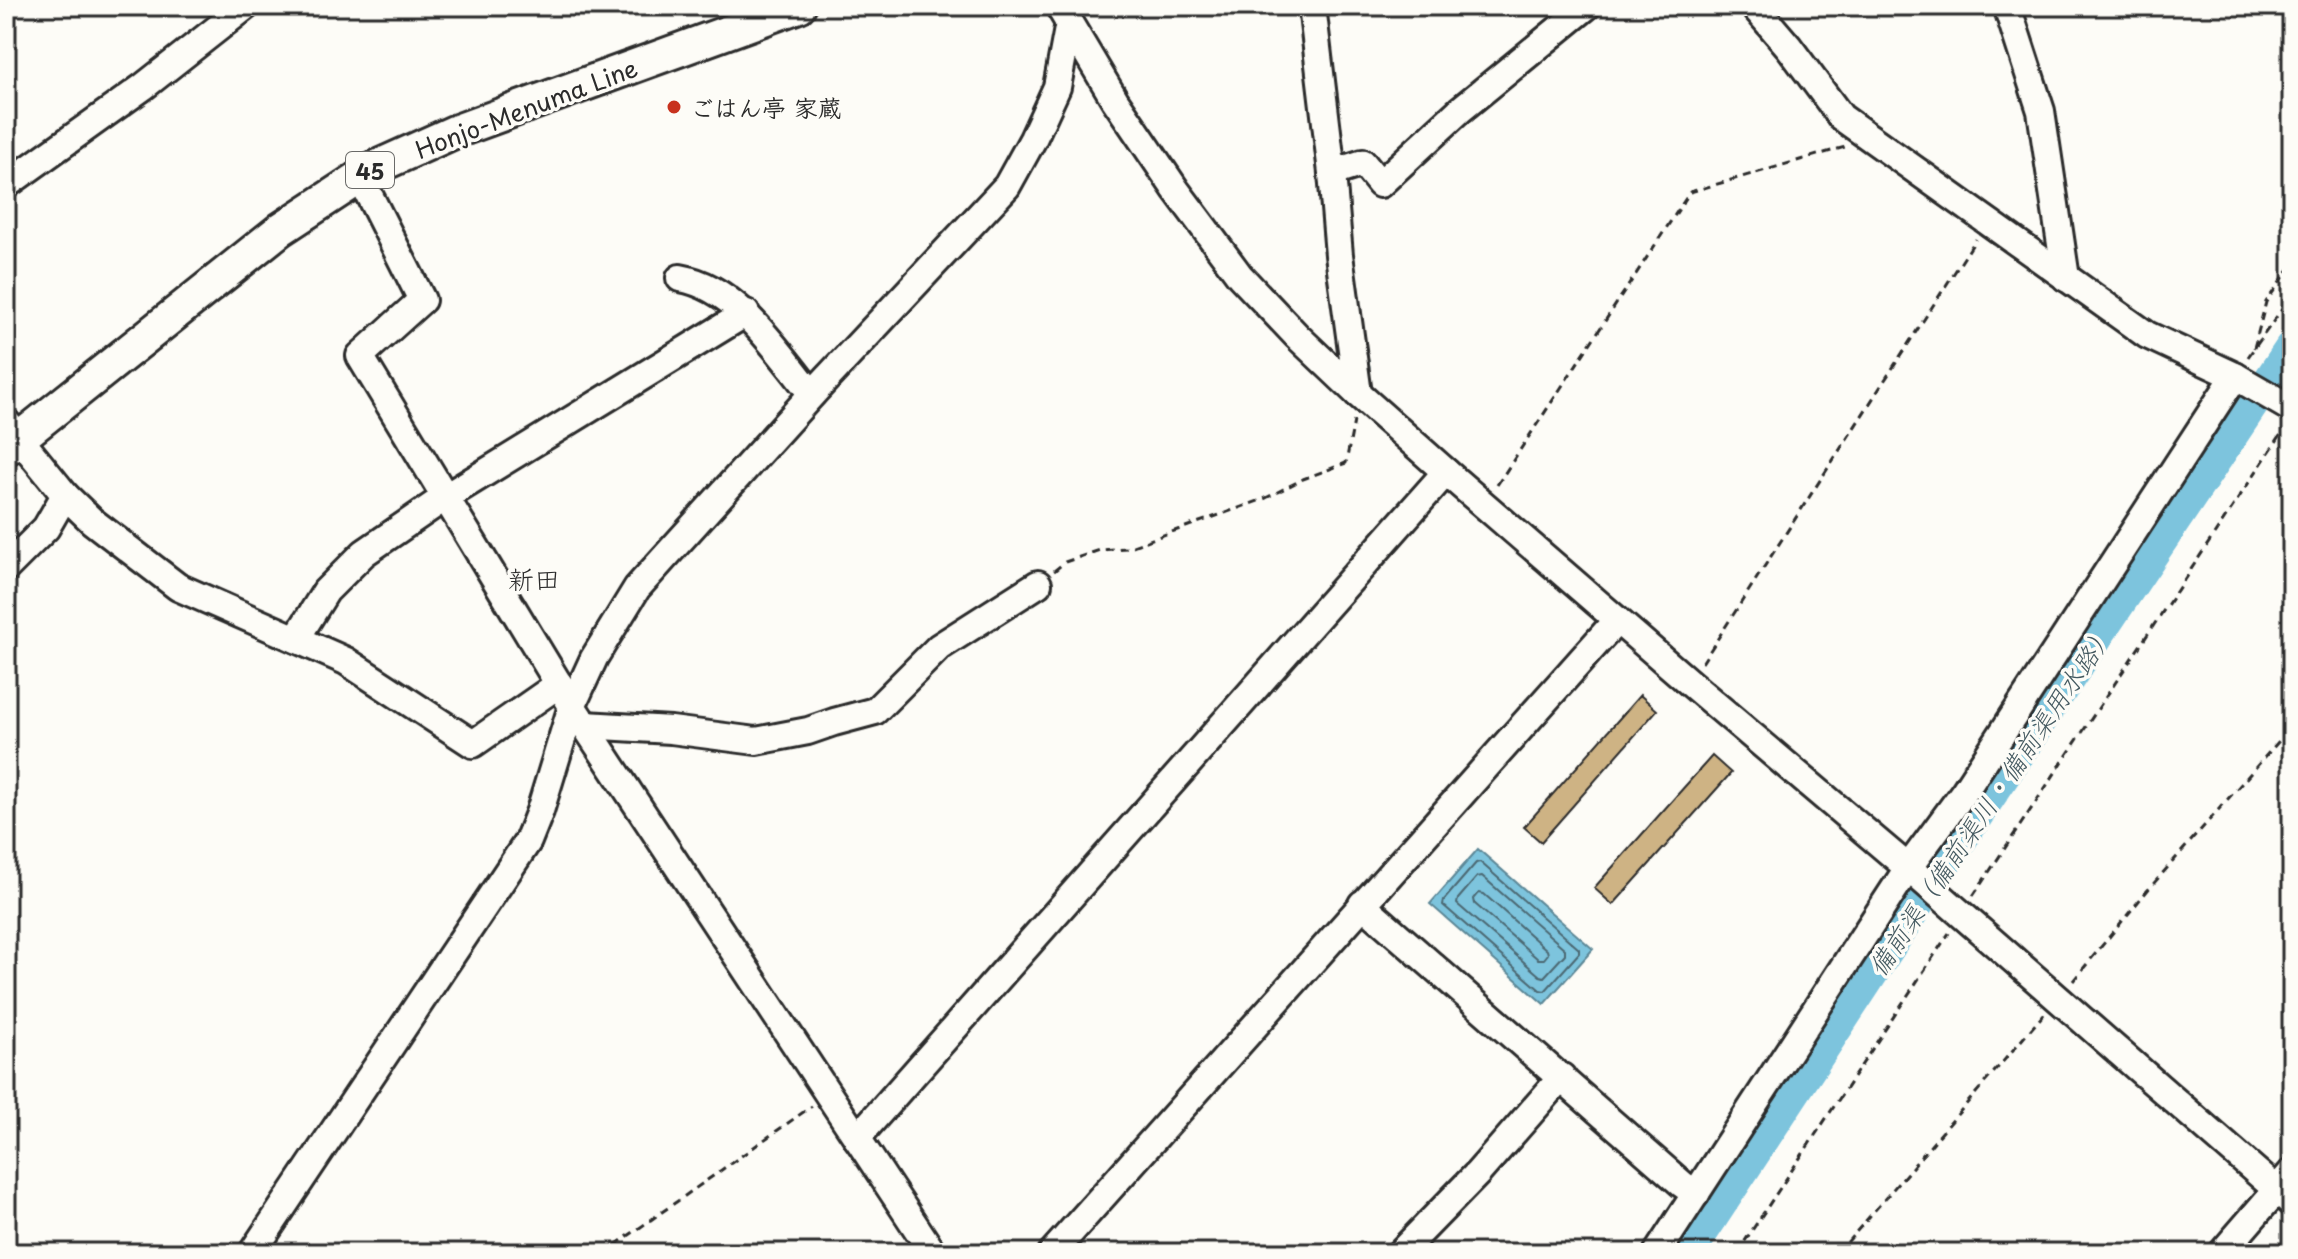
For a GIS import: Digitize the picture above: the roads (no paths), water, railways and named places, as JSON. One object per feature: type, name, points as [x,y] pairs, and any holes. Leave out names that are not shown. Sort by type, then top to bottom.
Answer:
[{"type":"main road","name":"Honjo-Menuma Line","points":[[10,437],[281,229],[374,168],[454,132],[799,6]]},
{"type":"street","points":[[6,185],[143,87],[246,6]]},
{"type":"street","points":[[1312,6],[1339,255],[1358,394]]},
{"type":"street","points":[[1332,173],[1363,163],[1380,184],[1460,110],[1587,6]]},
{"type":"street","points":[[1754,6],[1841,117],[2147,335],[2238,378],[2286,414]]},
{"type":"street","points":[[2007,6],[2041,111],[2066,278]]},
{"type":"street","points":[[252,1253],[528,841],[572,705],[594,658],[637,588],[812,394],[1007,186],[1057,87],[1064,14]]},
{"type":"street","points":[[1064,14],[1115,100],[1176,190],[1240,276],[1297,336],[1483,505],[2058,998],[2287,1188],[2222,1253]]},
{"type":"street","points":[[360,177],[422,300],[360,356],[572,705],[933,1253]]},
{"type":"street","points":[[680,278],[697,281],[746,313],[812,394]]},
{"type":"street","points":[[296,639],[326,591],[364,553],[444,498],[746,313]]},
{"type":"street","points":[[1657,1253],[2238,378]]},
{"type":"street","points":[[10,437],[92,521],[178,587],[346,661],[473,744],[572,705],[671,730],[756,741],[808,731],[875,711],[939,647],[1038,584]]},
{"type":"street","points":[[857,1138],[1446,472]]},
{"type":"street","points":[[6,568],[46,528],[65,495]]},
{"type":"street","points":[[1052,1253],[1617,620]]},
{"type":"street","points":[[1362,904],[1696,1194]]},
{"type":"street","points":[[1400,1253],[1478,1173],[1562,1077]]},
{"type":"water","points":[[1478,849],[1593,949],[1544,1004],[1430,904]]},
{"type":"waterway","points":[[1364,344],[1368,367]]},
{"type":"waterway","name":"備前渠（備前渠川・備前渠用水路）","points":[[1689,1253],[1910,916],[2292,346]]},
{"type":"place","name":"ごはん亭 家蔵","points":[[674,107]]},
{"type":"district","name":"新田","points":[[534,578]]}]
